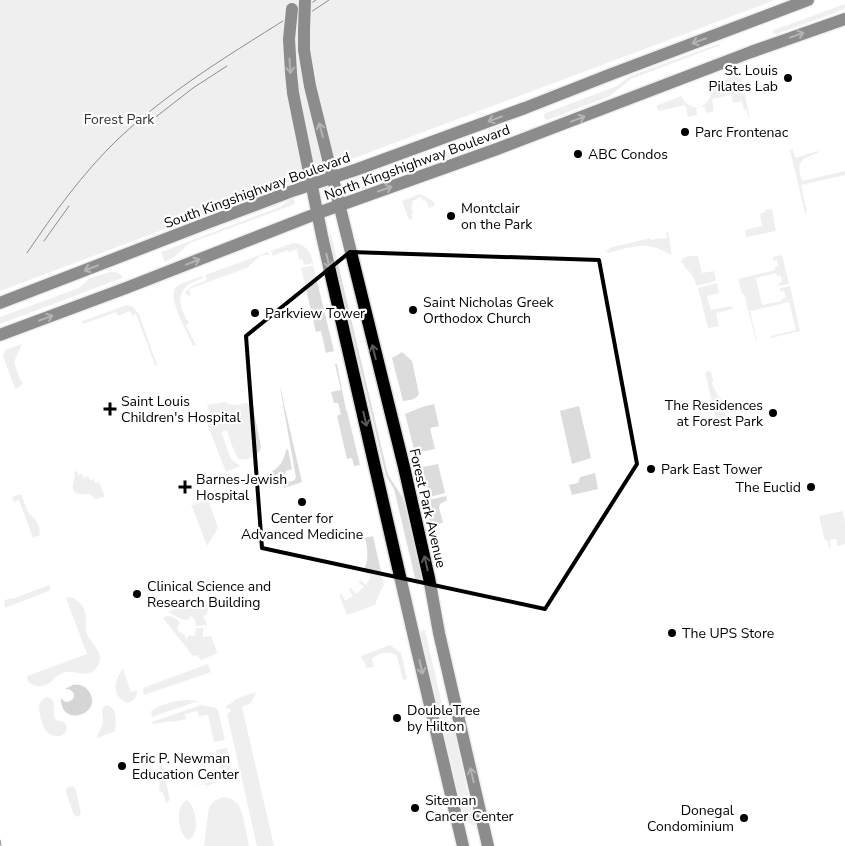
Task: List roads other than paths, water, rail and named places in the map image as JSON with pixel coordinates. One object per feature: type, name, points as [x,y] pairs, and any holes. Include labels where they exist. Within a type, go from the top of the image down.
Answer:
[{"type":"main road","name":"Forest Park Avenue","points":[[305,0],[304,50],[310,86],[430,578],[439,633],[488,846]]},
{"type":"main road","name":"South Kingshighway Boulevard","points":[[0,303],[207,223],[525,108],[609,74],[808,0]]},
{"type":"main road","points":[[292,4],[289,39],[293,93],[318,213],[411,626],[463,846]]},
{"type":"main road","name":"North Kingshighway Boulevard","points":[[0,335],[318,213],[497,150],[751,52],[845,18]]},
{"type":"tram line","points":[[27,253],[80,180],[117,140],[163,101],[188,83],[316,0]]},
{"type":"tram line","points":[[311,12],[329,0]]},
{"type":"tram line","points":[[148,123],[193,88],[227,66]]},
{"type":"tram line","points":[[44,241],[69,206]]},
{"type":"tram line","points":[[0,840],[1,846]]},
{"type":"place","name":"St. Louis Pilates Lab","points":[[788,78]]},
{"type":"place","name":"Parc Frontenac","points":[[685,132]]},
{"type":"place","name":"ABC Condos","points":[[578,154]]},
{"type":"place","name":"Montclair on the Park","points":[[451,216]]},
{"type":"place","name":"Saint Nicholas Greek Orthodox Church","points":[[413,310]]},
{"type":"place","name":"Parkview Tower","points":[[255,313]]},
{"type":"place","name":"Saint Louis Children's Hospital","points":[[110,409]]},
{"type":"place","name":"The Residences at Forest Park","points":[[773,413]]},
{"type":"place","name":"Park East Tower","points":[[651,469]]},
{"type":"place","name":"Barnes-Jewish Hospital","points":[[185,487]]},
{"type":"place","name":"The Euclid","points":[[811,487]]},
{"type":"place","name":"Center for Advanced Medicine","points":[[302,502]]},
{"type":"place","name":"Clinical Science and Research Building","points":[[137,594]]},
{"type":"place","name":"The UPS Store","points":[[672,633]]},
{"type":"place","name":"DoubleTree by Hilton","points":[[397,718]]},
{"type":"place","name":"Eric P. Newman Education Center","points":[[122,766]]},
{"type":"place","name":"Siteman Cancer Center","points":[[415,808]]},
{"type":"place","name":"Donegal Condominium","points":[[744,818]]},
{"type":"park label","name":"Forest Park","points":[[119,119]]}]
